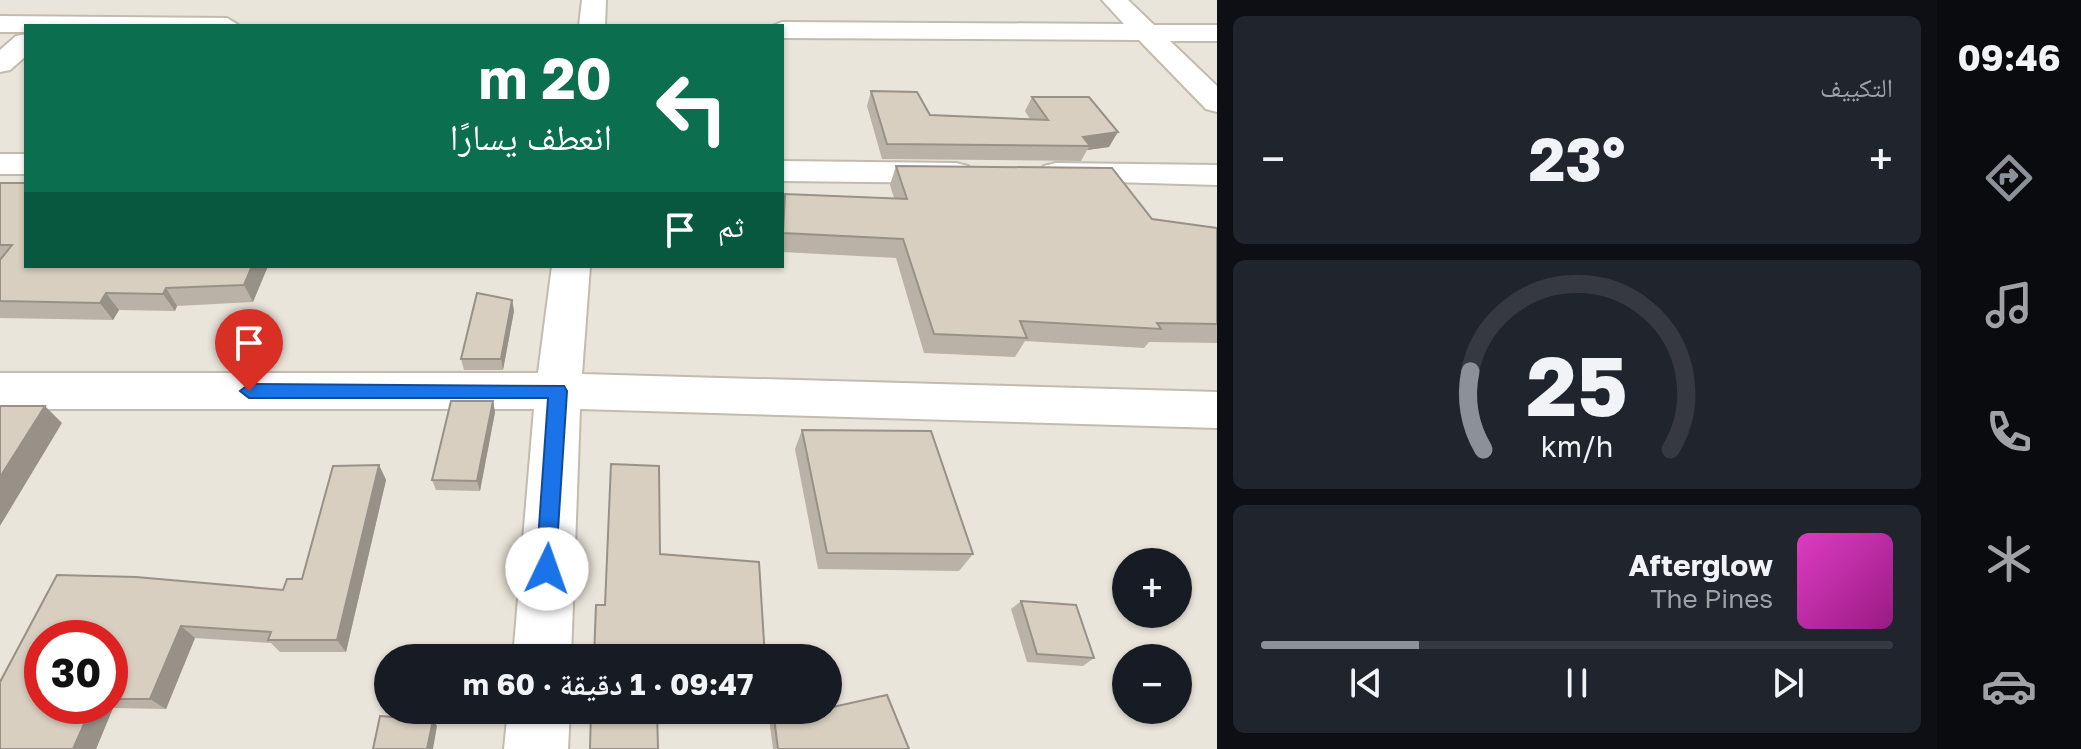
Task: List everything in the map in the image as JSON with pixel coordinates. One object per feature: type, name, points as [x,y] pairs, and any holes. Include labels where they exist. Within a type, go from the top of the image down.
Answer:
[{"type":"street","points":[[47,24],[74,0]]},
{"type":"street","points":[[592,24],[594,0]]},
{"type":"street","points":[[1114,0],[1217,103]]},
{"type":"street","points":[[0,24],[24,28]]},
{"type":"street","points":[[784,30],[1217,33]]},
{"type":"street","points":[[0,64],[24,44]]},
{"type":"street","points":[[0,164],[24,164]]},
{"type":"street","points":[[784,171],[984,173]]},
{"type":"street","points":[[1031,173],[1217,175]]},
{"type":"street","points":[[543,644],[558,391],[571,268]]},
{"type":"street","points":[[0,391],[558,391],[1217,410]]},
{"type":"street","points":[[536,749],[538,724]]},
{"type":"shaded area","points":[[0,0],[1217,0],[1217,749],[0,749]]},
{"type":"building","points":[[871,91],[917,92],[930,115],[1048,120],[1032,97],[1089,97],[1118,132],[1083,137],[1090,146],[887,144]]},
{"type":"building","points":[[896,166],[1112,168],[1152,219],[1217,228],[1217,324],[1157,323],[1161,329],[1020,321],[1027,338],[934,334],[903,239],[784,233],[785,194],[907,199]]},
{"type":"building","points":[[0,183],[24,183],[24,268],[251,268],[244,285],[166,288],[163,294],[106,293],[100,303],[0,301],[0,260],[12,245],[0,245]]},
{"type":"building","points":[[477,293],[512,300],[501,359],[461,359]]},
{"type":"building","points":[[451,401],[493,401],[477,481],[432,480]]},
{"type":"building","points":[[0,406],[45,406],[0,477]]},
{"type":"building","points":[[802,430],[931,431],[973,554],[827,553]]},
{"type":"building","points":[[611,464],[659,466],[660,554],[759,562],[764,644],[595,644],[596,605],[605,605]]},
{"type":"building","points":[[379,465],[337,640],[268,640],[271,632],[181,626],[150,699],[128,699],[128,620],[33,620],[57,575],[136,577],[283,590],[287,579],[302,579],[333,466]]},
{"type":"building","points":[[1021,601],[1076,605],[1094,658],[1037,654]]},
{"type":"building","points":[[24,637],[24,724],[84,724],[73,749],[0,749],[0,682]]},
{"type":"building","points":[[887,695],[909,749],[778,749],[775,724],[842,724],[842,705]]},
{"type":"building","points":[[378,724],[432,724],[427,749],[373,749]]},
{"type":"building","points":[[591,724],[657,724],[658,749],[590,749]]},
{"type":"route","points":[[249,391],[558,391],[547,569]]}]
